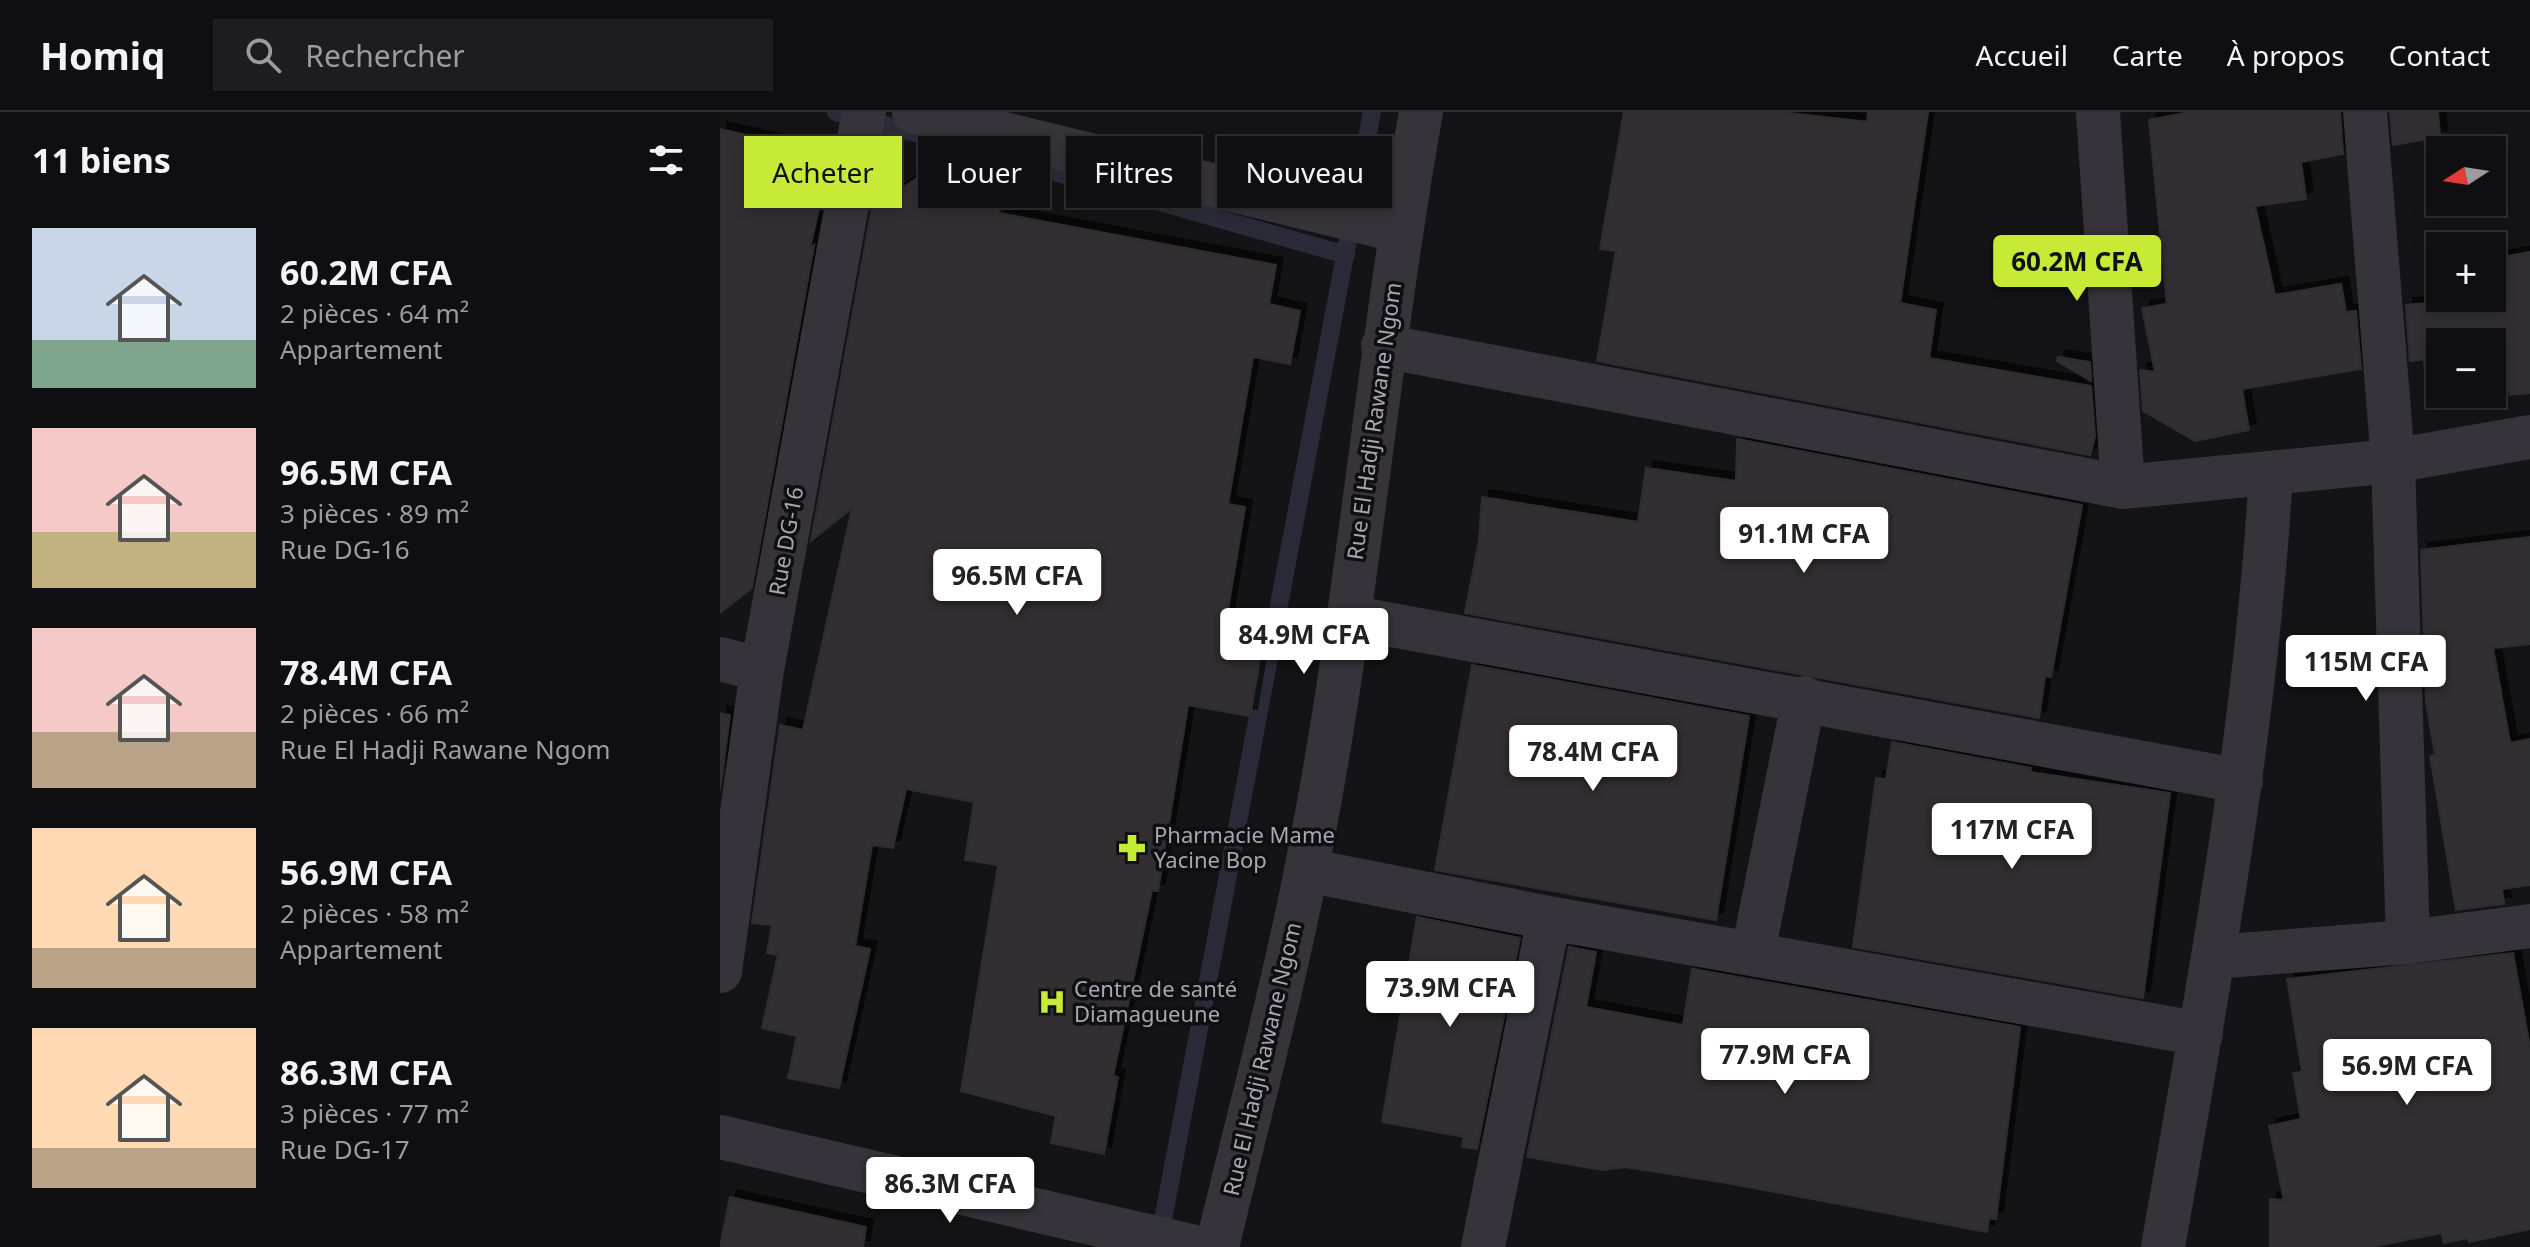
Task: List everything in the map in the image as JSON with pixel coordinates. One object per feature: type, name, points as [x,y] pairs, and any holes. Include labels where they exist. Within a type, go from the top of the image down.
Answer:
[{"type":"street","name":"Rue DG-16","points":[[720,971],[762,670],[864,112]]},
{"type":"street","points":[[914,112],[1400,231]]},
{"type":"street","name":"Rue El Hadji Rawane Ngom","points":[[1217,1247],[1306,870],[1348,617],[1383,346],[1421,112]]},
{"type":"street","points":[[2365,112],[2393,461],[2408,942]]},
{"type":"street","points":[[2107,113],[2123,487]]},
{"type":"street","points":[[1383,346],[2123,487],[2393,461],[2530,437]]},
{"type":"street","points":[[2163,1247],[2214,957],[2241,781],[2266,563],[2271,473]]},
{"type":"street","points":[[1348,617],[1804,698],[2241,781]]},
{"type":"street","points":[[720,659],[762,670]]},
{"type":"street","points":[[1753,952],[1804,698]]},
{"type":"street","points":[[1306,870],[1549,918],[2201,1034]]},
{"type":"street","points":[[1483,1247],[1549,918]]},
{"type":"street","points":[[2214,957],[2408,942],[2530,926]]},
{"type":"street","points":[[720,1137],[1195,1247]]},
{"type":"building","points":[[1624,112],[1780,112],[1867,122],[1868,112],[1928,112],[1900,303],[1936,310],[1929,358],[2091,386],[2095,436],[2090,455],[1597,361],[1616,251],[1600,249]]},
{"type":"building","points":[[2190,112],[2340,112],[2343,154],[2301,162],[2306,199],[2255,206],[2275,295],[2341,284],[2346,312],[2356,311],[2361,369],[2242,389],[2249,430],[2195,441],[2143,411],[2140,370],[2155,372],[2142,308],[2167,304],[2149,120]]},
{"type":"building","points":[[2390,112],[2438,112],[2440,136],[2426,136],[2426,139],[2393,145]]},
{"type":"building","points":[[720,129],[751,136],[744,136],[744,208],[819,208],[752,588],[720,613]]},
{"type":"building","points":[[918,177],[918,208],[1000,208],[999,213],[1276,265],[1269,304],[1300,311],[1290,364],[1253,357],[1228,504],[1245,507],[1223,639],[1262,646],[1250,716],[1188,705],[1158,891],[1152,890],[1113,1076],[1118,1077],[1104,1154],[1051,1143],[1056,1116],[961,1091],[998,865],[965,860],[974,802],[906,789],[893,848],[872,845],[855,946],[870,949],[839,1088],[788,1078],[797,1036],[762,1028],[778,955],[767,953],[772,925],[752,923],[780,725],[803,730],[852,508],[811,541],[872,208],[902,208],[902,188]]},
{"type":"building","points":[[2530,252],[2530,393],[2510,395],[2506,376],[2506,328],[2426,328],[2426,371],[2424,359],[2410,361],[2406,305],[2426,303],[2426,312],[2506,312],[2506,256]]},
{"type":"building","points":[[2058,357],[2090,362],[2091,381],[2057,361]]},
{"type":"building","points":[[1737,439],[2082,505],[2051,677],[2045,676],[2039,718],[1465,613],[1479,540],[1482,497],[1638,522],[1646,468],[1736,481]]},
{"type":"building","points":[[2530,537],[2530,644],[2493,648],[2510,743],[2530,739],[2530,885],[2502,889],[2504,904],[2456,910],[2430,756],[2435,755],[2426,701],[2421,550]]},
{"type":"building","points":[[1472,665],[1749,716],[1716,920],[1435,870]]},
{"type":"building","points":[[720,713],[730,715],[720,790]]},
{"type":"building","points":[[1892,742],[2031,768],[2030,772],[2170,793],[2143,998],[1853,947],[1876,778],[1886,779]]},
{"type":"building","points":[[1417,917],[1520,938],[1477,1149],[1462,1147],[1464,1137],[1382,1122]]},
{"type":"building","points":[[1569,947],[1596,952],[1586,1007],[1683,1025],[1692,969],[2020,1027],[1996,1219],[1989,1218],[1987,1232],[1727,1183],[1625,1167],[1602,1170],[1527,1157]]},
{"type":"building","points":[[2513,953],[2530,1048],[2530,1229],[2469,1242],[2468,1238],[2444,1243],[2441,1233],[2371,1247],[2270,1247],[2270,1199],[2284,1200],[2269,1126],[2301,1119],[2293,1073],[2302,1072],[2287,979]]},
{"type":"building","points":[[730,1197],[866,1227],[863,1247],[720,1247]]},
{"type":"waterway","points":[[836,112],[926,136]]},
{"type":"waterway","points":[[1159,1241],[1372,112]]},
{"type":"waterway","points":[[1050,171],[1346,255]]},
{"type":"place","name":"Pharmacie Mame Yacine Bop","points":[[1132,848]]},
{"type":"place","name":"Centre de santé Diamagueune","points":[[1052,1002]]}]
